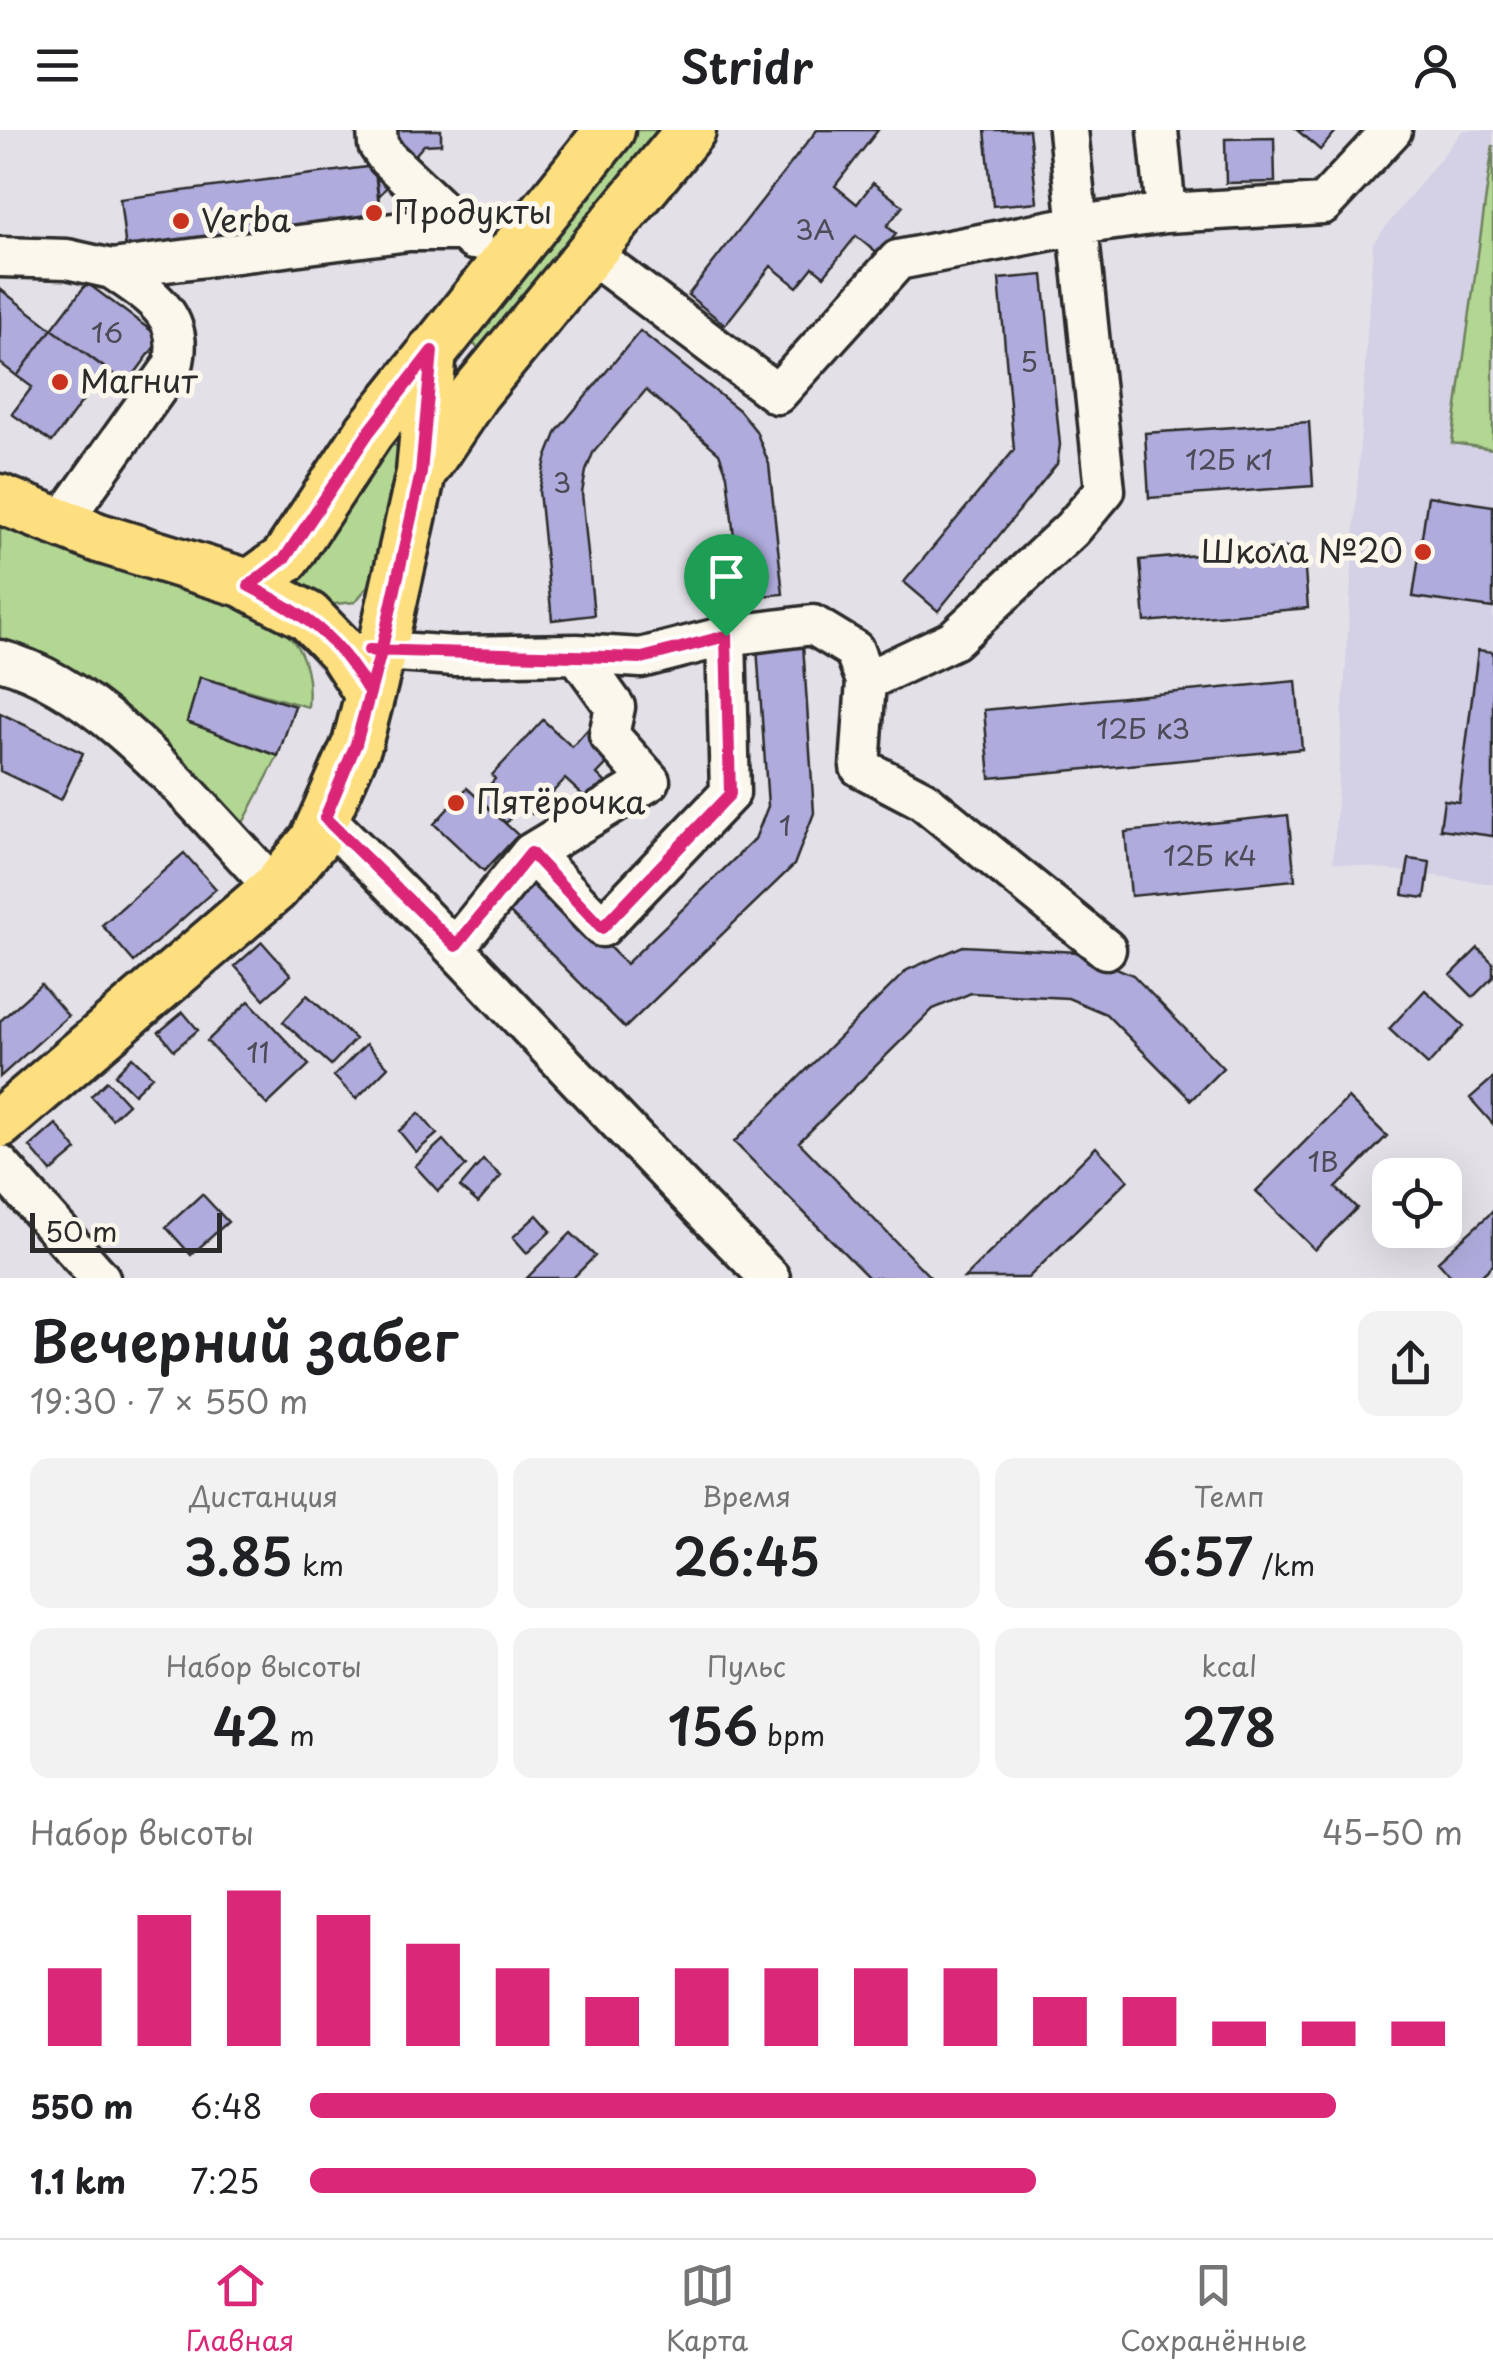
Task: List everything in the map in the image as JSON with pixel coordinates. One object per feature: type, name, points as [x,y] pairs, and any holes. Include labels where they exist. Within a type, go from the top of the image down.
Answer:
[{"type":"main road","points":[[249,586],[285,558],[369,432],[610,130]]},
{"type":"main road","points":[[421,473],[475,394],[690,130]]},
{"type":"main road","points":[[0,1124],[275,888],[314,842],[356,744],[375,672],[421,473],[432,351]]},
{"type":"main road","points":[[0,500],[249,586],[308,616],[342,652],[375,672]]},
{"type":"street","points":[[377,130],[378,145],[387,158],[500,266]]},
{"type":"street","points":[[866,681],[953,640],[1072,529],[1105,490],[1068,130]]},
{"type":"street","points":[[1158,130],[1166,213]]},
{"type":"street","points":[[590,253],[777,394],[898,260],[1078,225],[1166,213],[1323,204],[1392,130]]},
{"type":"street","points":[[0,258],[67,258],[112,269],[409,231],[464,232]]},
{"type":"street","points":[[61,523],[173,366],[179,344],[176,328],[162,310],[112,269]]},
{"type":"street","points":[[375,672],[369,650],[455,656],[577,654],[642,658],[726,636],[813,624],[854,650],[866,681],[860,767],[923,800],[1106,949]]},
{"type":"street","points":[[531,853],[602,928],[730,794],[726,636]]},
{"type":"street","points":[[456,946],[531,853],[650,781],[609,735],[615,706],[577,654]]},
{"type":"street","points":[[0,660],[26,666],[72,693],[122,732],[275,888]]},
{"type":"street","points":[[325,818],[456,946],[668,1176],[770,1278]]},
{"type":"street","points":[[0,1165],[100,1278]]},
{"type":"shaded area","name":"Школа №20","points":[[1463,130],[1493,130],[1493,884],[1333,862],[1373,243]]},
{"type":"green space","points":[[633,130],[675,130],[489,357],[464,336]]},
{"type":"green space","points":[[1493,145],[1493,449],[1452,443]]},
{"type":"green space","points":[[385,442],[402,448],[374,579],[355,602],[325,605],[301,587],[297,578]]},
{"type":"green space","points":[[0,517],[260,615],[293,641],[308,677],[308,707],[200,677],[187,722],[278,756],[241,827],[0,649]]},
{"type":"building","points":[[392,130],[441,130],[441,144],[424,145],[378,197],[375,171]]},
{"type":"building","points":[[817,130],[878,130],[835,186],[857,204],[873,183],[903,206],[887,226],[896,234],[879,255],[856,236],[824,276],[813,267],[797,287],[771,266],[725,325],[688,295]]},
{"type":"building","points":[[985,130],[1029,130],[1037,202],[993,206]]},
{"type":"building","points":[[1297,130],[1337,130],[1320,150]]},
{"type":"building","points":[[1274,138],[1275,182],[1226,183],[1225,139]]},
{"type":"building","points":[[375,166],[381,218],[126,250],[120,199]]},
{"type":"building","points":[[1043,275],[1060,445],[1057,464],[938,611],[904,582],[1014,450],[999,279]]},
{"type":"building","points":[[87,283],[161,338],[127,384],[52,329]]},
{"type":"building","points":[[0,289],[52,329],[17,376],[0,363]]},
{"type":"building","name":"Магнит","points":[[52,329],[106,369],[52,442],[12,414],[32,387],[17,376]]},
{"type":"building","points":[[640,331],[739,410],[756,431],[769,464],[783,594],[741,598],[727,475],[719,453],[646,390],[593,453],[586,471],[582,493],[594,615],[552,620],[539,491],[546,459],[557,431]]},
{"type":"building","points":[[1309,422],[1313,486],[1149,498],[1145,433]]},
{"type":"building","points":[[1428,496],[1493,506],[1493,608],[1413,597]]},
{"type":"building","points":[[1303,546],[1308,608],[1145,622],[1140,560]]},
{"type":"building","points":[[803,644],[814,813],[794,865],[625,1028],[505,908],[538,875],[626,964],[755,839],[768,806],[757,647]]},
{"type":"building","points":[[1478,650],[1493,652],[1493,836],[1440,829],[1444,800],[1459,802]]},
{"type":"building","points":[[200,677],[295,706],[278,756],[187,722]]},
{"type":"building","points":[[1296,681],[1302,749],[990,778],[984,710]]},
{"type":"building","points":[[0,713],[83,753],[61,800],[0,771]]},
{"type":"building","points":[[543,720],[572,747],[589,728],[616,754],[597,774],[605,782],[588,800],[565,779],[532,814],[523,805],[506,823],[478,798],[495,779],[492,775]]},
{"type":"building","points":[[467,788],[518,835],[484,871],[434,824]]},
{"type":"building","points":[[1288,815],[1295,880],[1131,896],[1125,832]]},
{"type":"building","points":[[184,853],[216,889],[134,962],[102,925]]},
{"type":"building","points":[[1409,859],[1430,862],[1425,898],[1403,895]]},
{"type":"building","points":[[262,942],[291,975],[264,999],[235,966]]},
{"type":"building","points":[[963,946],[1079,952],[1133,975],[1223,1068],[1191,1100],[1106,1014],[1068,998],[971,993],[933,1009],[799,1142],[931,1278],[869,1278],[734,1142],[907,970]]},
{"type":"building","points":[[1478,948],[1493,963],[1493,977],[1473,997],[1451,975]]},
{"type":"building","points":[[41,984],[68,1016],[0,1077],[0,1021]]},
{"type":"building","points":[[1425,990],[1464,1026],[1428,1065],[1389,1029]]},
{"type":"building","points":[[307,995],[355,1039],[331,1065],[283,1022]]},
{"type":"building","points":[[249,1001],[309,1065],[267,1105],[207,1041]]},
{"type":"building","points":[[183,1012],[198,1030],[174,1050],[159,1032]]},
{"type":"building","points":[[366,1044],[388,1067],[356,1099],[334,1076]]},
{"type":"building","points":[[132,1057],[152,1076],[134,1094],[115,1075]]},
{"type":"building","points":[[1493,1078],[1493,1124],[1470,1098]]},
{"type":"building","points":[[107,1081],[128,1104],[112,1119],[91,1096]]},
{"type":"building","points":[[1348,1098],[1387,1136],[1336,1188],[1357,1208],[1315,1250],[1256,1191]]},
{"type":"building","points":[[419,1113],[437,1134],[416,1152],[399,1131]]},
{"type":"building","points":[[56,1124],[77,1150],[51,1172],[30,1147]]},
{"type":"building","points":[[443,1140],[466,1166],[438,1191],[415,1166]]},
{"type":"building","points":[[1096,1147],[1128,1180],[1028,1278],[964,1278]]},
{"type":"building","points":[[483,1160],[501,1176],[478,1203],[460,1187]]},
{"type":"building","points":[[202,1194],[228,1222],[191,1255],[166,1227]]},
{"type":"building","points":[[1493,1211],[1493,1265],[1479,1278],[1453,1278],[1438,1261],[1452,1248],[1462,1248],[1462,1239]]},
{"type":"building","points":[[537,1215],[551,1231],[527,1253],[513,1237]]},
{"type":"building","points":[[571,1233],[595,1256],[573,1278],[527,1278]]},
{"type":"place","name":"Продукты","points":[[374,213]]},
{"type":"place","name":"Verba","points":[[181,221]]},
{"type":"place","name":"Магнит","points":[[60,382]]},
{"type":"place","name":"Школа №20","points":[[1423,552]]},
{"type":"place","name":"Пятёрочка","points":[[456,803]]},
{"type":"route","points":[[726,636],[642,658],[577,654],[455,656],[369,650],[381,652],[369,692],[342,652],[308,616],[249,586],[285,558],[369,432],[432,351],[421,473],[396,580],[381,652],[356,744],[325,818],[456,946],[531,853],[602,928],[730,794],[726,636]]}]
